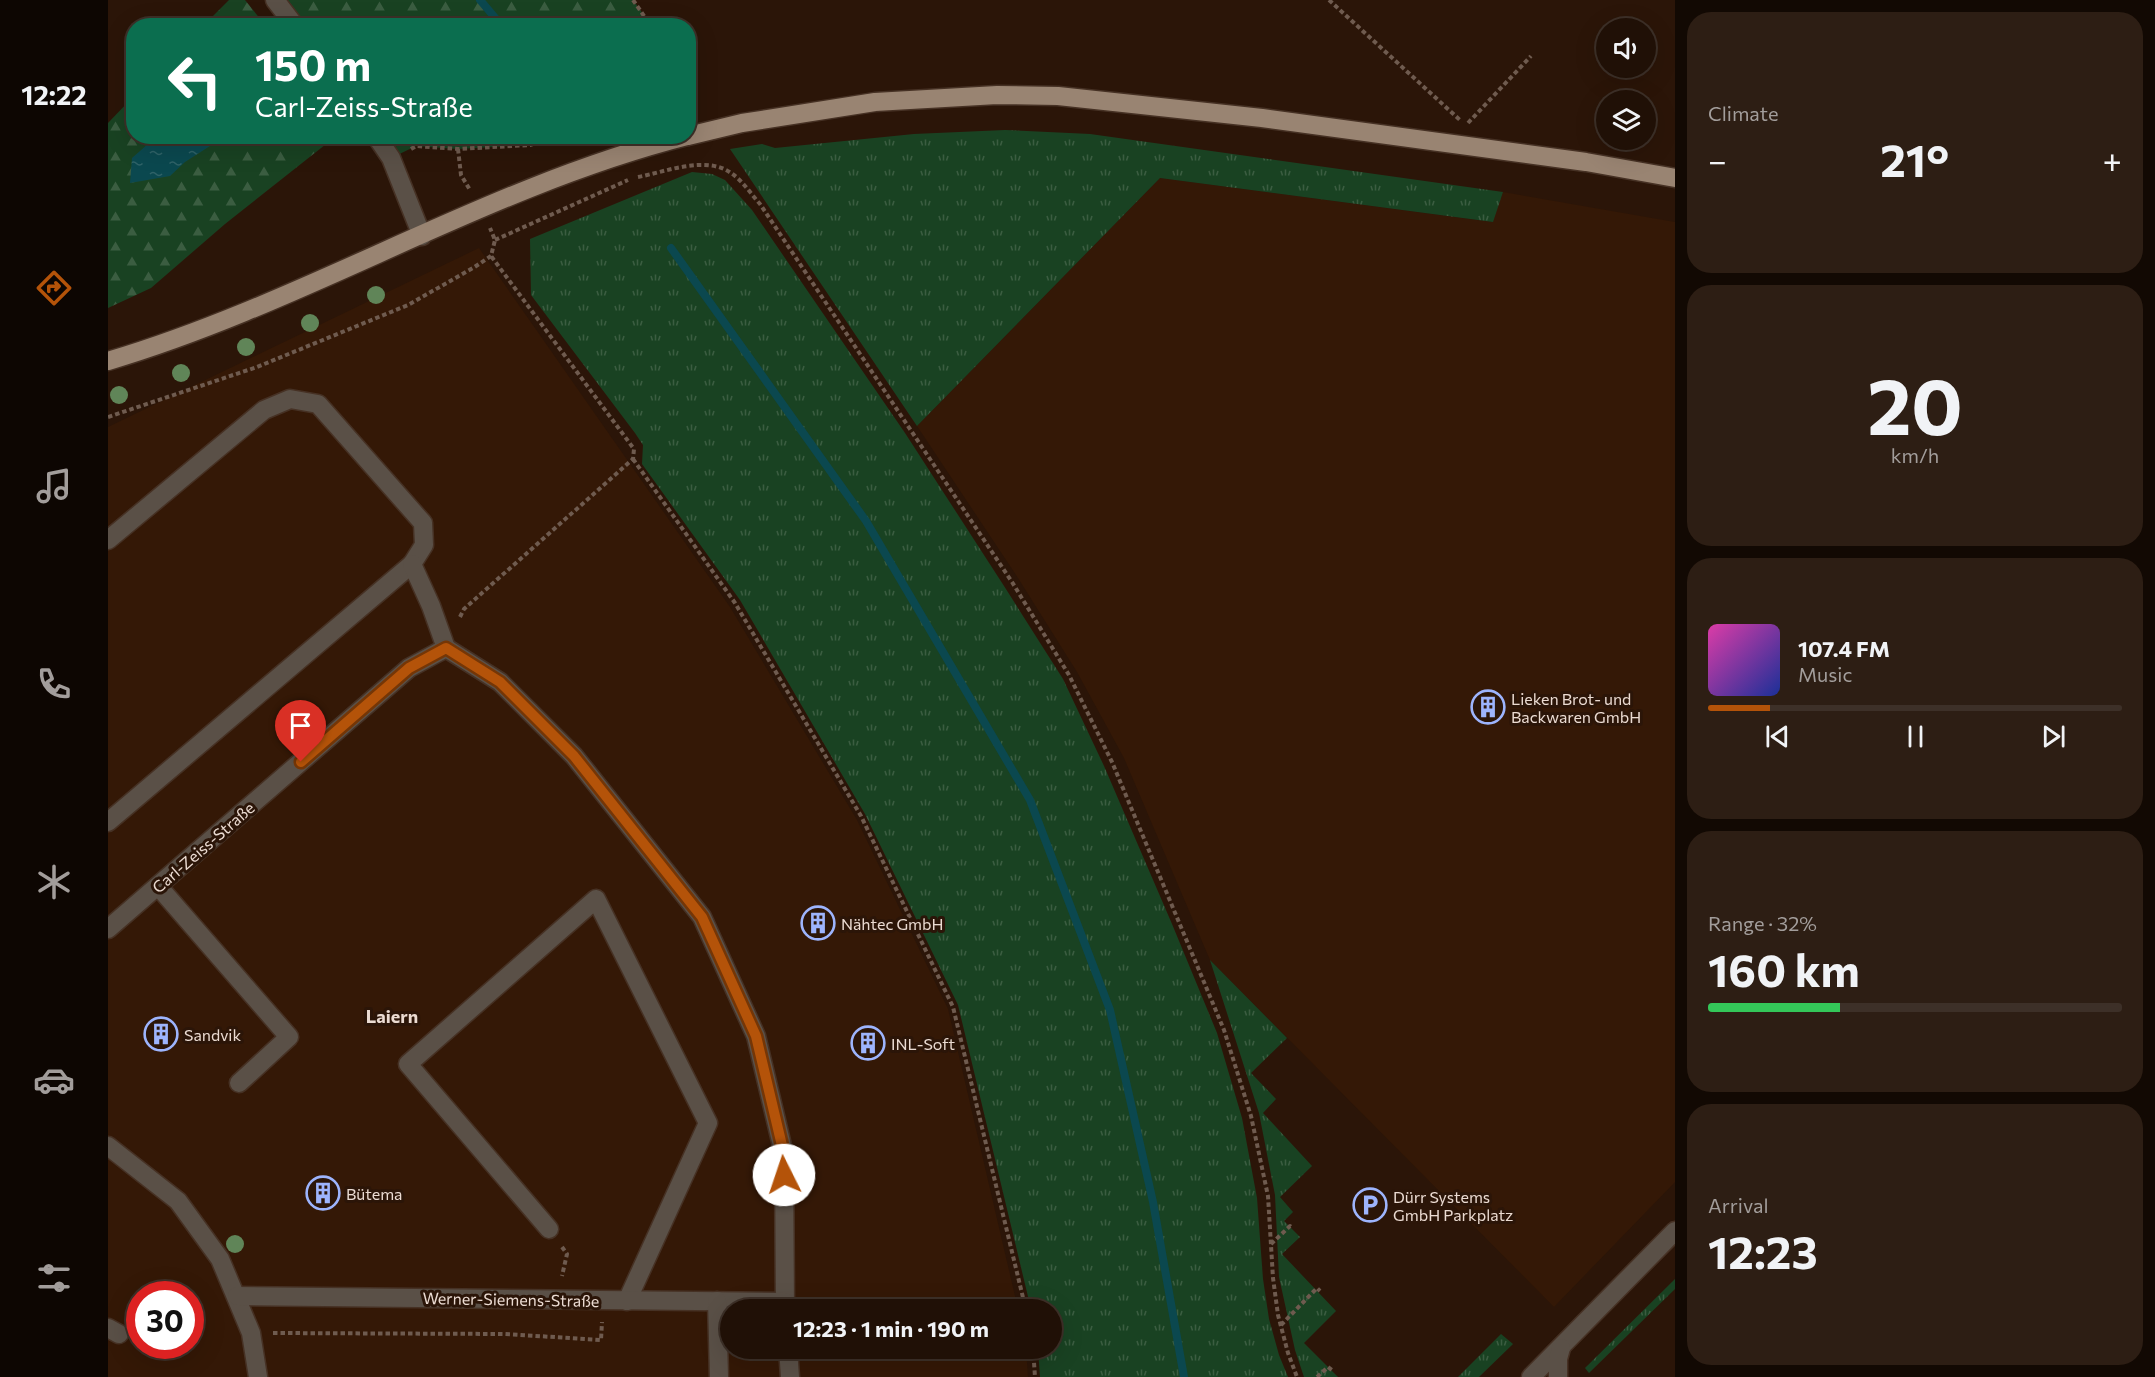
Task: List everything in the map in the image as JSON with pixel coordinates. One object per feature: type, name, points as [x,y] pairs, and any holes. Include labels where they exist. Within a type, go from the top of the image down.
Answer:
[{"type":"main road","points":[[696,134],[742,123],[875,102],[997,95],[1058,96],[1262,118],[1586,162],[1675,178]]},
{"type":"main road","points":[[108,362],[222,322],[552,179],[655,144]]},
{"type":"street","points":[[275,0],[289,18]]},
{"type":"street","points":[[381,144],[391,158],[422,236]]},
{"type":"street","points":[[108,540],[264,410],[290,399],[318,404],[423,523],[424,545],[412,564],[108,822]]},
{"type":"street","points":[[412,564],[431,606],[446,648],[500,682],[574,756],[702,917],[756,1036],[784,1154],[785,1299]]},
{"type":"street","name":"Carl-Zeiss-Straße","points":[[108,929],[409,668],[446,648]]},
{"type":"street","points":[[158,886],[289,1038],[239,1083]]},
{"type":"street","points":[[549,1229],[408,1064],[596,899],[708,1123],[627,1301]]},
{"type":"street","points":[[108,1146],[178,1201],[220,1259],[251,1333],[258,1377]]},
{"type":"street","points":[[1531,1377],[1675,1231]]},
{"type":"street","name":"Werner-Siemens-Straße","points":[[237,1296],[720,1301]]},
{"type":"street","points":[[717,1301],[719,1377]]},
{"type":"street","points":[[1558,1377],[1558,1359],[1561,1348]]},
{"type":"street","points":[[789,1359],[790,1377]]},
{"type":"path","points":[[633,0],[645,18]]},
{"type":"path","points":[[1329,0],[1466,126],[1531,56]]},
{"type":"path","points":[[391,158],[416,146],[458,149],[533,144]]},
{"type":"path","points":[[108,417],[257,367],[408,305],[491,256],[495,240],[632,179],[693,166],[713,165],[731,172],[760,204],[1012,582],[1069,675],[1112,762],[1224,1030],[1251,1116],[1268,1196],[1273,1278],[1281,1325],[1297,1377]]},
{"type":"path","points":[[491,256],[628,438],[634,448],[633,459],[735,603],[861,816],[954,1007],[1023,1299]]},
{"type":"path","points":[[446,648],[464,609],[633,459]]},
{"type":"path","points":[[1271,1244],[1291,1227]]},
{"type":"path","points":[[549,1229],[567,1254],[557,1300]]},
{"type":"path","points":[[1281,1325],[1317,1288],[1320,1291]]},
{"type":"path","points":[[276,1334],[505,1334],[601,1340],[604,1300]]},
{"type":"path","points":[[1034,1359],[1035,1377]]},
{"type":"path","points":[[1317,1377],[1328,1367],[1332,1370]]},
{"type":"shaded area","points":[[1160,178],[1492,222],[1503,192],[1675,222],[1675,1182],[1554,1307],[1210,960],[1124,758],[1077,672],[917,426]]},
{"type":"shaded area","points":[[479,248],[730,607],[857,820],[948,1009],[1016,1299],[720,1299],[720,1359],[1027,1359],[1028,1377],[108,1377],[108,427]]},
{"type":"green space","points":[[229,0],[245,0],[259,18],[211,18]]},
{"type":"green space","points":[[275,0],[633,0],[646,18],[289,18]]},
{"type":"green space","points":[[126,104],[126,144],[326,144],[225,224],[151,288],[108,308],[108,123]]},
{"type":"green space","points":[[1005,130],[1090,134],[1503,192],[1493,222],[1160,178],[917,426],[730,149],[762,144],[775,148],[914,134]]},
{"type":"green space","points":[[381,144],[534,144],[458,149],[416,146],[391,158]]},
{"type":"green space","points":[[692,172],[712,174],[725,180],[752,210],[905,433],[1063,679],[1104,766],[1217,1033],[1242,1118],[1257,1198],[1263,1279],[1269,1319],[1288,1377],[1040,1377],[1039,1359],[1062,1359],[1062,1299],[1029,1299],[958,1005],[865,814],[740,600],[642,464],[643,445],[635,433],[531,295],[530,239]]},
{"type":"green space","points":[[1210,960],[1287,1038],[1251,1073],[1276,1099],[1263,1113],[1312,1166],[1280,1197],[1293,1212],[1284,1221],[1300,1237],[1282,1254],[1336,1311],[1304,1343],[1338,1377],[1304,1377],[1295,1350],[1279,1277],[1275,1195],[1259,1113]]},
{"type":"green space","points":[[1675,1279],[1675,1289],[1589,1373],[1585,1368]]},
{"type":"green space","points":[[1501,1334],[1513,1344],[1479,1377],[1458,1377]]},
{"type":"water","points":[[148,144],[213,144],[185,162],[170,176],[130,183],[132,158]]},
{"type":"waterway","points":[[480,0],[495,18]]},
{"type":"waterway","points":[[671,248],[866,521],[1030,800],[1110,1010],[1153,1202],[1184,1377]]},
{"type":"place","name":"Lieken Brot- und Backwaren GmbH","points":[[1488,707]]},
{"type":"place","name":"Nähtec GmbH","points":[[818,923]]},
{"type":"place","name":"Sandvik","points":[[161,1034]]},
{"type":"place","name":"INL-Soft","points":[[868,1043]]},
{"type":"place","name":"Bütema","points":[[323,1193]]},
{"type":"place","name":"Dürr Systems GmbH Parkplatz","points":[[1370,1205]]},
{"type":"district","name":"Laiern","points":[[392,1016]]},
{"type":"route","points":[[301,762],[409,668],[446,648],[500,682],[574,756],[702,917],[756,1036],[784,1154],[784,1175]]}]
